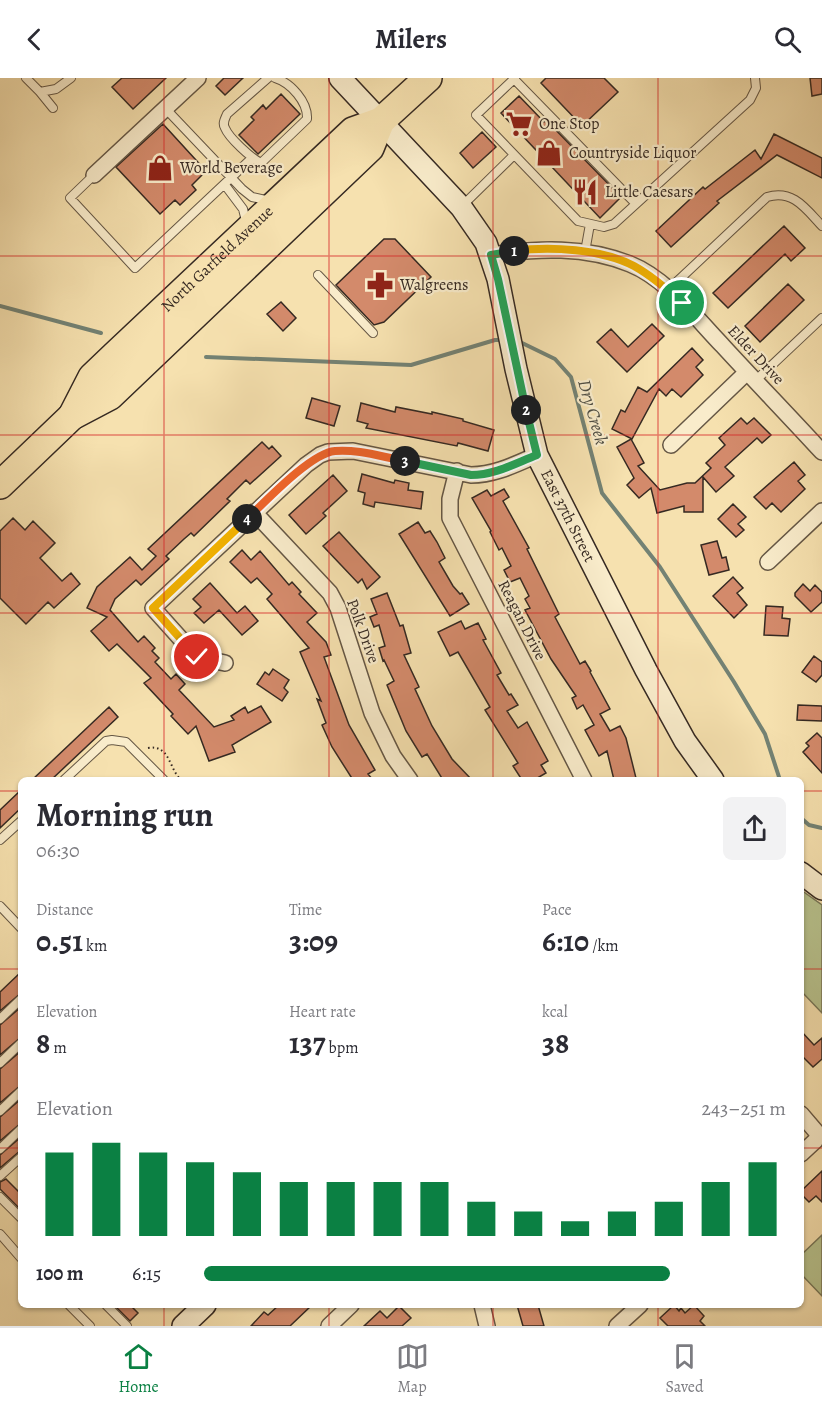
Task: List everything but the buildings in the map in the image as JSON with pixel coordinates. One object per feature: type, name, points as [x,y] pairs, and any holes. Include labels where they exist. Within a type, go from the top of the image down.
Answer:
[{"type":"highway","name":"North Garfield Avenue","points":[[72,416],[92,377],[353,131],[381,121],[428,78]]},
{"type":"highway","name":"North Garfield Avenue","points":[[0,485],[72,416],[110,396],[199,309],[303,213],[370,148],[381,121]]},
{"type":"main road","name":"East 37th Street","points":[[340,78],[461,207],[474,223],[491,255],[537,455],[646,670],[685,741],[711,777]]},
{"type":"main road","points":[[804,875],[822,889]]},
{"type":"main road","points":[[183,1326],[202,1308]]},
{"type":"street","points":[[94,175],[198,78]]},
{"type":"street","name":"Elder Drive","points":[[491,255],[529,249],[570,249],[605,256],[632,265],[668,290],[822,452]]},
{"type":"street","points":[[671,445],[751,376]]},
{"type":"street","points":[[225,663],[197,657],[153,608],[254,512],[320,455],[328,452],[353,451],[471,475],[492,473],[537,455]]},
{"type":"street","name":"Reagan Drive","points":[[457,471],[450,499],[450,518],[582,777]]},
{"type":"street","points":[[768,562],[822,511]]},
{"type":"street","name":"Polk Drive","points":[[254,512],[330,593],[338,608],[372,713],[393,756],[408,777]]},
{"type":"street","points":[[804,1117],[819,1135],[804,1151]]},
{"type":"street","points":[[329,1326],[348,1308]]},
{"type":"street","points":[[483,1308],[487,1326]]},
{"type":"street","points":[[617,1326],[637,1308]]},
{"type":"lane","points":[[26,78],[53,108]]},
{"type":"lane","points":[[40,92],[56,89],[71,78]]},
{"type":"lane","points":[[267,78],[227,114],[224,121],[225,130],[252,158],[261,164],[307,119],[308,112],[303,102],[283,80],[275,78]]},
{"type":"lane","points":[[635,203],[514,78],[476,115],[578,221],[604,227],[614,224],[750,100],[756,88],[755,78]]},
{"type":"lane","points":[[165,108],[252,197],[278,202]]},
{"type":"lane","points":[[461,207],[514,155]]},
{"type":"lane","points":[[94,175],[70,198],[135,268],[252,158]]},
{"type":"lane","points":[[225,185],[243,209],[247,231]]},
{"type":"lane","points":[[668,290],[767,197],[777,194],[788,195],[798,200],[822,226]]},
{"type":"lane","points":[[585,252],[590,224]]},
{"type":"lane","points":[[318,276],[373,333]]},
{"type":"lane","points":[[751,376],[822,318]]},
{"type":"lane","points":[[67,777],[106,741],[112,740],[126,742],[161,777]]},
{"type":"lane","points":[[0,840],[18,824]]},
{"type":"lane","points":[[0,906],[18,925]]},
{"type":"lane","points":[[0,1019],[18,1002]]},
{"type":"lane","points":[[0,1063],[18,1046]]},
{"type":"lane","points":[[0,1111],[18,1093]]},
{"type":"lane","points":[[0,1149],[18,1132]]},
{"type":"lane","points":[[0,1176],[18,1160]]},
{"type":"lane","points":[[0,1197],[18,1215]]},
{"type":"lane","points":[[0,1234],[18,1255]]},
{"type":"lane","points":[[72,1308],[90,1326]]},
{"type":"lane","points":[[109,1308],[126,1326]]},
{"type":"path","points":[[139,755],[147,748],[154,747],[164,752],[169,757],[177,777]]},
{"type":"green space","points":[[804,892],[822,905],[822,1013],[804,994]]},
{"type":"green space","points":[[822,1235],[822,1296],[804,1277],[804,1252]]},
{"type":"waterway","name":"Dry Creek","points":[[0,306],[101,333]]},
{"type":"waterway","name":"Dry Creek","points":[[206,357],[411,365],[495,340],[505,340]]},
{"type":"waterway","name":"Dry Creek","points":[[518,341],[555,359],[571,377],[602,493],[660,567],[734,682],[765,734],[779,777]]},
{"type":"waterway","name":"Dry Creek","points":[[804,821],[809,825],[822,828]]},
{"type":"place","name":"One Stop","points":[[519,124]]},
{"type":"place","name":"Countryside Liquor","points":[[549,153]]},
{"type":"place","name":"World Beverage","points":[[160,168]]},
{"type":"place","name":"Little Caesars","points":[[585,192]]},
{"type":"place","name":"Walgreens","points":[[380,285]]},
{"type":"route","points":[[197,657],[153,608],[254,512],[320,455],[336,451],[353,451],[471,475],[481,475],[492,473],[537,455],[491,255],[529,249],[570,249],[605,256],[632,265],[655,279],[682,303]]}]
